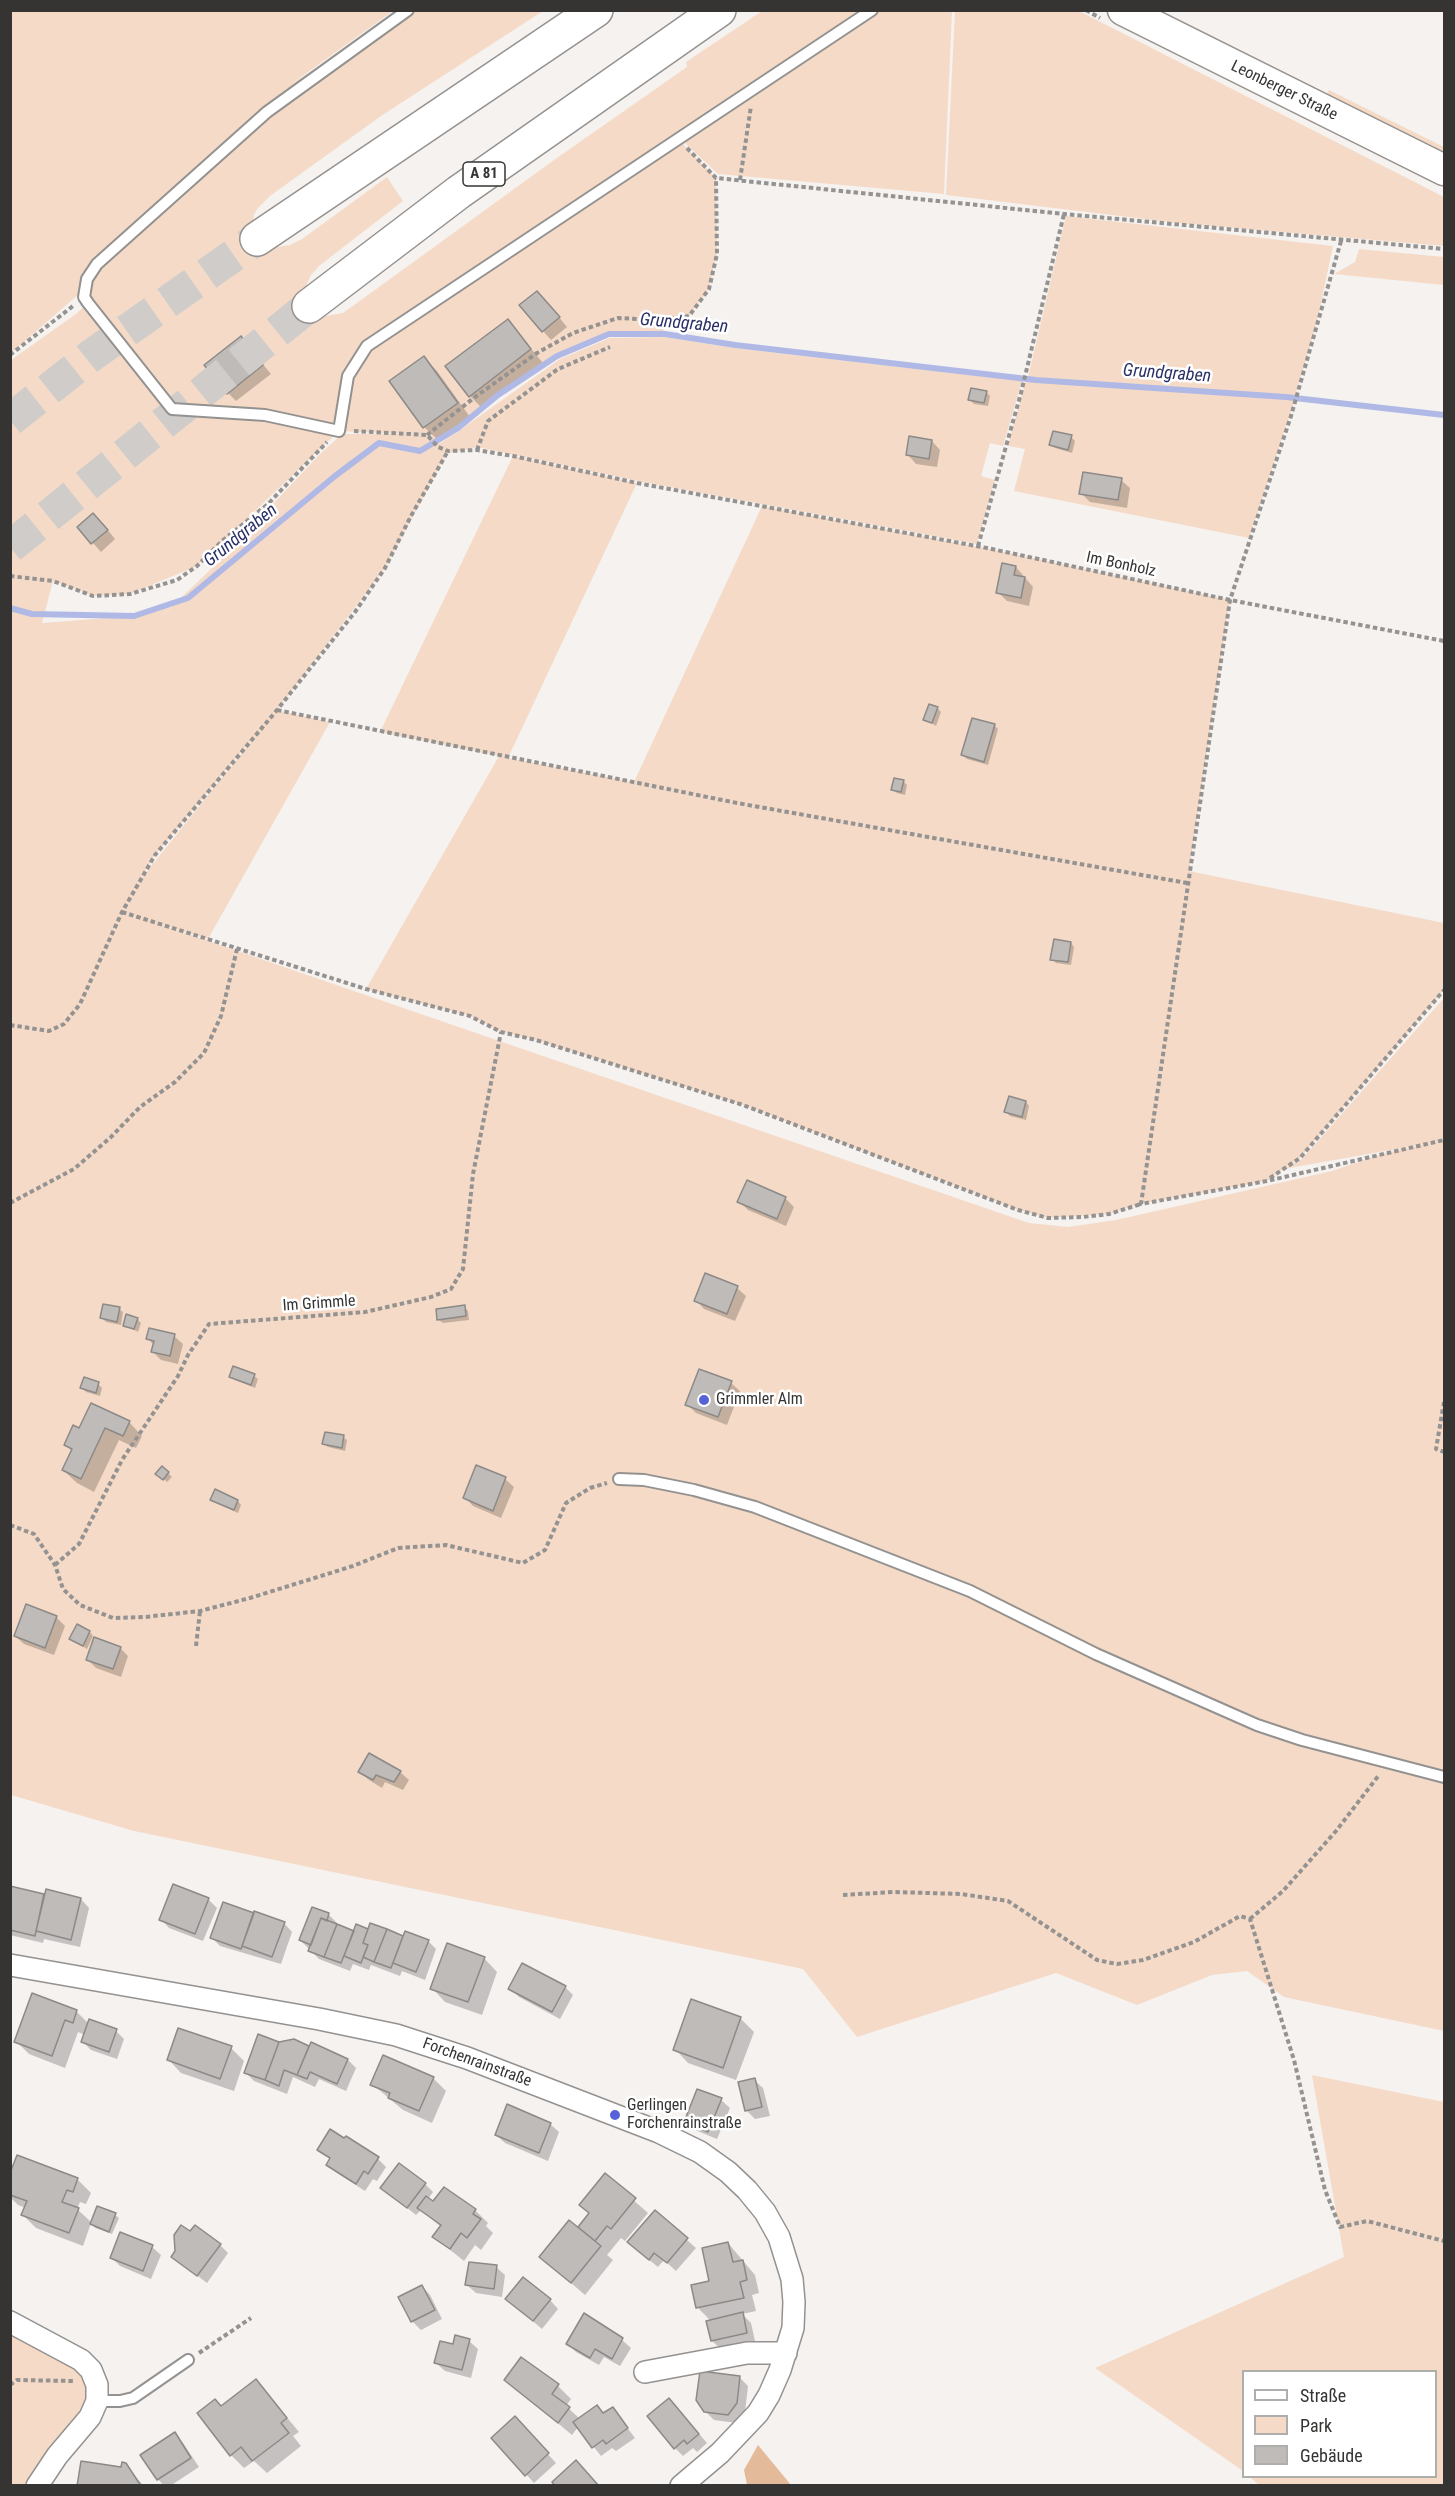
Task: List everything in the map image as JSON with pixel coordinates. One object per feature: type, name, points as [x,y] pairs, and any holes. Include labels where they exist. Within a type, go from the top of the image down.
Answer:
[{"type":"highway","points":[[257,239],[596,10]]},
{"type":"highway","name":"A 81","points":[[309,306],[459,192],[719,10]]},
{"type":"main road","name":"Leonberger Straße","points":[[1123,10],[1444,170]]},
{"type":"street","name":"Forchenrainstraße","points":[[10,1965],[319,2019],[396,2035],[520,2078],[659,2132],[700,2152],[747,2190],[765,2212],[779,2237],[788,2261],[794,2302],[793,2328],[786,2353],[769,2395],[758,2413],[720,2453],[681,2486]]},
{"type":"street","points":[[10,2322],[81,2360],[96,2388],[90,2417],[57,2456],[37,2486]]},
{"type":"street","points":[[645,2372],[747,2353],[786,2353]]},
{"type":"lane","points":[[408,10],[250,126],[97,264],[87,279],[84,297],[172,409],[265,415],[339,431],[348,376],[367,346],[872,10]]},
{"type":"lane","points":[[619,1479],[644,1480],[694,1490],[755,1507],[970,1591],[1096,1654],[1257,1725],[1302,1740],[1444,1777]]},
{"type":"lane","points":[[96,2388],[120,2401],[133,2398],[188,2360]]},
{"type":"path","points":[[740,180],[754,90]]},
{"type":"path","points":[[679,140],[716,178],[1064,214],[1444,249]]},
{"type":"path","points":[[427,435],[537,353],[573,333],[618,318],[660,320],[689,316],[709,289],[717,254],[716,178]]},
{"type":"path","points":[[978,546],[1021,393],[1064,214]]},
{"type":"path","points":[[1141,1204],[1230,600],[1292,416],[1341,241]]},
{"type":"path","points":[[10,355],[84,297]]},
{"type":"path","points":[[477,450],[488,421],[558,369],[610,347]]},
{"type":"path","points":[[10,576],[53,581],[93,596],[130,594],[177,580],[197,566],[222,541],[268,504],[339,431],[387,431],[427,435],[438,447],[448,451],[385,568],[355,612],[155,855],[122,912],[80,1004],[64,1024],[49,1031],[10,1025]]},
{"type":"path","name":"Im Bonholz","points":[[448,451],[477,450],[637,483],[978,546],[1230,600],[1444,641]]},
{"type":"path","points":[[276,710],[736,803],[1187,883]]},
{"type":"path","points":[[122,912],[366,989],[470,1016],[501,1032],[536,1040],[743,1105],[1018,1210],[1048,1218],[1109,1214],[1141,1204],[1267,1180],[1444,1140]]},
{"type":"path","points":[[10,1203],[74,1169],[111,1137],[140,1107],[175,1082],[204,1053],[222,1016],[237,949]]},
{"type":"path","points":[[1267,1180],[1300,1158],[1444,990]]},
{"type":"path","name":"Im Grimmle","points":[[55,1565],[78,1544],[122,1460],[178,1376],[188,1354],[209,1323],[365,1312],[431,1297],[452,1289],[463,1269],[473,1174],[501,1032]]},
{"type":"path","points":[[1444,1402],[1437,1449],[1444,1452]]},
{"type":"path","points":[[10,1525],[34,1534],[55,1565],[63,1589],[80,1605],[113,1618],[145,1617],[200,1611],[290,1587],[398,1548],[446,1545],[523,1563],[545,1550],[566,1503],[590,1488],[619,1479]]},
{"type":"path","points":[[196,1646],[200,1611]]},
{"type":"path","points":[[1250,1918],[1291,1883],[1336,1831],[1388,1762]]},
{"type":"path","points":[[843,1895],[894,1892],[961,1894],[1008,1900],[1097,1960],[1117,1964],[1143,1960],[1194,1942],[1240,1916],[1250,1918]]},
{"type":"path","points":[[1250,1918],[1293,2060],[1324,2190],[1341,2227],[1367,2221],[1444,2241]]},
{"type":"path","points":[[188,2360],[251,2318]]},
{"type":"path","points":[[10,2385],[17,2380],[81,2381],[96,2388]]},
{"type":"green space","points":[[11,11],[393,11],[290,85],[406,11],[543,11],[381,116],[270,196],[258,208],[254,214],[253,227],[268,246],[277,247],[290,245],[302,239],[387,177],[403,201],[319,266],[311,275],[305,288],[305,296],[320,314],[326,316],[343,313],[687,67],[686,62],[762,11],[868,11],[679,140],[716,178],[717,254],[709,289],[689,316],[660,320],[665,334],[609,334],[555,354],[536,370],[435,441],[439,444],[560,359],[610,338],[665,337],[734,348],[1022,381],[1003,446],[990,443],[981,476],[995,480],[977,544],[638,481],[477,447],[450,453],[448,451],[385,568],[277,710],[330,722],[208,939],[159,924],[1029,1223],[1068,1227],[1116,1220],[1332,1171],[1385,1153],[1425,1144],[1284,1169],[1267,1181],[1141,1204],[1109,1214],[1048,1218],[1018,1210],[743,1105],[536,1040],[501,1032],[470,1016],[366,989],[499,756],[380,732],[513,456],[637,483],[508,758],[634,782],[762,506],[1000,551],[1230,600],[1189,871],[1444,923],[1444,990],[1300,1158],[1290,1165],[1302,1159],[1444,998],[1444,2031],[1284,1997],[1247,1971],[1212,1975],[1137,2005],[1056,1973],[857,2037],[803,1969],[134,1831],[11,1795],[11,360],[87,304],[87,279],[175,193],[172,188],[87,266],[79,294],[11,353]],"holes":[[[339,431],[403,434],[342,434],[272,505],[276,507],[141,636],[175,603],[134,616],[42,623],[53,581],[93,596],[130,594],[197,566]],[[254,738],[140,880],[155,855]]]},
{"type":"green space","points":[[872,11],[952,11],[944,194],[718,174],[683,141]]},
{"type":"green space","points":[[955,11],[1079,11],[1444,197],[1444,246],[1178,223],[946,195]]},
{"type":"green space","points":[[1329,90],[1444,147],[1444,163],[1322,103]]},
{"type":"green space","points":[[1066,216],[1333,246],[1316,326],[1295,396],[1028,377]]},
{"type":"green space","points":[[1359,249],[1444,257],[1444,285],[1334,274],[1355,262]]},
{"type":"green space","points":[[1026,380],[1295,399],[1249,538],[1014,491],[1025,449],[1008,446]]},
{"type":"green space","points":[[1312,2075],[1444,2102],[1444,2485],[1260,2486],[1251,2478],[1437,2478],[1437,2370],[1242,2370],[1242,2470],[1095,2368],[1344,2257]]},
{"type":"green space","points":[[10,2322],[67,2352],[97,2389],[37,2485],[11,2485]]},
{"type":"shaded area","points":[[758,2445],[791,2485],[747,2485],[744,2470]]},
{"type":"building","points":[[537,291],[560,317],[542,332],[519,305]]},
{"type":"building","points":[[508,319],[531,349],[469,397],[445,366]]},
{"type":"building","points":[[241,336],[263,365],[227,394],[204,365]]},
{"type":"building","points":[[424,356],[458,403],[423,428],[389,381]]},
{"type":"building","points":[[971,388],[987,391],[984,403],[968,400]]},
{"type":"building","points":[[1053,431],[1072,435],[1068,450],[1049,445]]},
{"type":"building","points":[[909,436],[932,440],[929,459],[906,455]]},
{"type":"building","points":[[1083,472],[1122,478],[1118,500],[1079,494]]},
{"type":"building","points":[[93,513],[108,530],[91,544],[77,527]]},
{"type":"building","points":[[1002,563],[1016,566],[1014,575],[1025,577],[1021,598],[996,593]]},
{"type":"building","points":[[929,704],[938,707],[932,723],[923,720]]},
{"type":"building","points":[[972,718],[995,724],[984,762],[961,755]]},
{"type":"building","points":[[894,778],[904,780],[901,792],[891,790]]},
{"type":"building","points":[[1054,939],[1071,942],[1068,962],[1050,960]]},
{"type":"building","points":[[1009,1096],[1026,1101],[1022,1117],[1004,1112]]},
{"type":"building","points":[[747,1180],[786,1197],[777,1219],[737,1202]]},
{"type":"building","points":[[705,1273],[738,1286],[727,1314],[694,1301]]},
{"type":"building","points":[[103,1304],[120,1307],[117,1322],[100,1318]]},
{"type":"building","points":[[465,1305],[466,1316],[437,1320],[436,1309]]},
{"type":"building","points":[[126,1314],[138,1318],[134,1329],[123,1326]]},
{"type":"building","points":[[149,1328],[175,1334],[170,1356],[151,1352],[154,1341],[146,1339]]},
{"type":"building","points":[[233,1366],[255,1374],[251,1385],[229,1377]]},
{"type":"building","points":[[699,1369],[732,1381],[718,1417],[685,1405]]},
{"type":"building","points":[[84,1377],[99,1382],[96,1393],[80,1388]]},
{"type":"building","points":[[91,1403],[130,1421],[123,1436],[105,1428],[81,1479],[62,1470],[72,1449],[64,1445],[73,1425],[79,1428]]},
{"type":"building","points":[[325,1432],[344,1435],[342,1448],[322,1444]]},
{"type":"building","points":[[476,1465],[506,1477],[493,1511],[463,1498]]},
{"type":"building","points":[[162,1466],[169,1472],[163,1480],[155,1474]]},
{"type":"building","points":[[215,1489],[238,1500],[234,1510],[210,1500]]},
{"type":"building","points":[[26,1604],[57,1616],[45,1648],[14,1636]]},
{"type":"building","points":[[77,1624],[90,1631],[83,1646],[69,1639]]},
{"type":"building","points":[[94,1637],[121,1647],[113,1669],[86,1660]]},
{"type":"building","points":[[369,1753],[401,1771],[394,1782],[376,1775],[373,1780],[358,1772]]},
{"type":"building","points":[[173,1884],[209,1898],[195,1934],[159,1920]]},
{"type":"building","points":[[10,1886],[44,1894],[35,1936],[10,1930]]},
{"type":"building","points":[[46,1889],[81,1898],[71,1940],[36,1931]]},
{"type":"building","points":[[223,1902],[254,1913],[241,1949],[210,1938]]},
{"type":"building","points":[[312,1907],[329,1913],[327,1921],[321,1918],[311,1945],[299,1940]]},
{"type":"building","points":[[254,1911],[285,1922],[272,1957],[242,1946]]},
{"type":"building","points":[[321,1918],[337,1924],[324,1957],[308,1951]]},
{"type":"building","points":[[370,1923],[387,1929],[374,1962],[363,1957],[368,1945],[363,1943]]},
{"type":"building","points":[[337,1924],[354,1931],[341,1963],[324,1957]]},
{"type":"building","points":[[356,1924],[368,1929],[363,1943],[368,1945],[361,1963],[344,1956]]},
{"type":"building","points":[[387,1929],[403,1936],[391,1968],[374,1962]]},
{"type":"building","points":[[405,1931],[429,1940],[416,1972],[393,1963]]},
{"type":"building","points":[[447,1943],[485,1957],[468,2002],[430,1989]]},
{"type":"building","points":[[522,1963],[566,1986],[552,2012],[508,1989]]},
{"type":"building","points":[[32,1993],[77,2010],[73,2023],[65,2020],[52,2056],[14,2042]]},
{"type":"building","points":[[691,1999],[741,2017],[723,2068],[673,2050]]},
{"type":"building","points":[[89,2019],[117,2029],[109,2052],[81,2042]]},
{"type":"building","points":[[178,2028],[232,2046],[220,2079],[167,2060]]},
{"type":"building","points":[[258,2034],[279,2042],[265,2080],[244,2073]]},
{"type":"building","points":[[294,2039],[309,2046],[297,2075],[284,2070],[279,2086],[265,2080],[279,2042]]},
{"type":"building","points":[[311,2042],[348,2059],[337,2084],[310,2072],[307,2079],[297,2075]]},
{"type":"building","points":[[383,2055],[434,2077],[419,2111],[388,2098],[390,2093],[370,2085]]},
{"type":"building","points":[[755,2078],[762,2107],[745,2111],[738,2082]]},
{"type":"building","points":[[697,2089],[722,2098],[708,2132],[684,2122]]},
{"type":"building","points":[[507,2104],[551,2123],[539,2153],[495,2135]]},
{"type":"building","points":[[330,2129],[344,2138],[346,2136],[379,2157],[368,2174],[364,2171],[356,2184],[326,2165],[330,2158],[317,2150]]},
{"type":"building","points":[[17,2155],[78,2178],[73,2192],[67,2190],[62,2202],[79,2208],[69,2233],[21,2215],[27,2201],[10,2195],[10,2173]]},
{"type":"building","points":[[399,2163],[426,2183],[407,2208],[380,2188]]},
{"type":"building","points":[[605,2173],[636,2198],[611,2229],[607,2226],[595,2241],[578,2227],[589,2213],[579,2205]]},
{"type":"building","points":[[444,2187],[476,2209],[473,2214],[481,2219],[467,2238],[461,2233],[450,2249],[432,2237],[441,2225],[417,2208],[426,2196],[433,2201]]},
{"type":"building","points":[[97,2206],[116,2213],[109,2232],[90,2224]]},
{"type":"building","points":[[655,2210],[688,2238],[667,2263],[654,2253],[649,2260],[627,2242]]},
{"type":"building","points":[[569,2220],[601,2246],[571,2283],[539,2257]]},
{"type":"building","points":[[181,2225],[190,2231],[195,2225],[221,2244],[197,2276],[171,2257],[175,2251],[174,2235]]},
{"type":"building","points":[[120,2232],[153,2245],[143,2271],[110,2258]]},
{"type":"building","points":[[728,2242],[733,2262],[743,2260],[747,2280],[740,2282],[744,2298],[696,2308],[691,2285],[709,2281],[702,2248]]},
{"type":"building","points":[[469,2262],[497,2265],[494,2289],[465,2285]]},
{"type":"building","points":[[523,2277],[551,2299],[533,2321],[505,2299]]},
{"type":"building","points":[[422,2285],[435,2310],[411,2322],[398,2297]]},
{"type":"building","points":[[743,2312],[747,2333],[711,2341],[706,2321]]},
{"type":"building","points":[[584,2313],[623,2338],[612,2359],[595,2349],[590,2358],[566,2344]]},
{"type":"building","points":[[455,2335],[470,2339],[462,2370],[434,2363],[440,2341],[453,2344]]},
{"type":"building","points":[[521,2357],[559,2384],[552,2394],[570,2407],[558,2423],[504,2380]]},
{"type":"building","points":[[700,2371],[740,2376],[737,2403],[728,2415],[704,2412],[696,2400]]},
{"type":"building","points":[[256,2379],[287,2418],[281,2423],[289,2433],[252,2461],[241,2447],[230,2456],[197,2413],[215,2399],[221,2406]]},
{"type":"building","points":[[669,2398],[699,2434],[687,2444],[684,2440],[674,2449],[647,2416]]},
{"type":"building","points":[[597,2405],[603,2413],[613,2407],[628,2428],[606,2444],[603,2440],[592,2448],[573,2422]]},
{"type":"building","points":[[515,2416],[549,2453],[525,2476],[491,2438]]},
{"type":"building","points":[[175,2432],[191,2458],[157,2480],[140,2455]]},
{"type":"building","points":[[576,2460],[599,2486],[555,2486],[552,2482]]},
{"type":"building","points":[[81,2461],[121,2467],[122,2462],[126,2463],[141,2486],[77,2486]]},
{"type":"waterway","name":"Grundgraben","points":[[10,608],[32,614],[134,616],[188,598],[335,476],[379,443],[420,451],[458,428],[498,395],[557,356],[609,334],[665,334],[735,345],[1036,380],[1286,397],[1444,415]]},
{"type":"tunnel","points":[[10,420],[92,355],[257,239]]},
{"type":"tunnel","points":[[10,547],[309,306]]},
{"type":"place","name":"Grimmler Alm","points":[[704,1400]]},
{"type":"place","name":"Gerlingen Forchenrainstraße","points":[[615,2115]]}]
